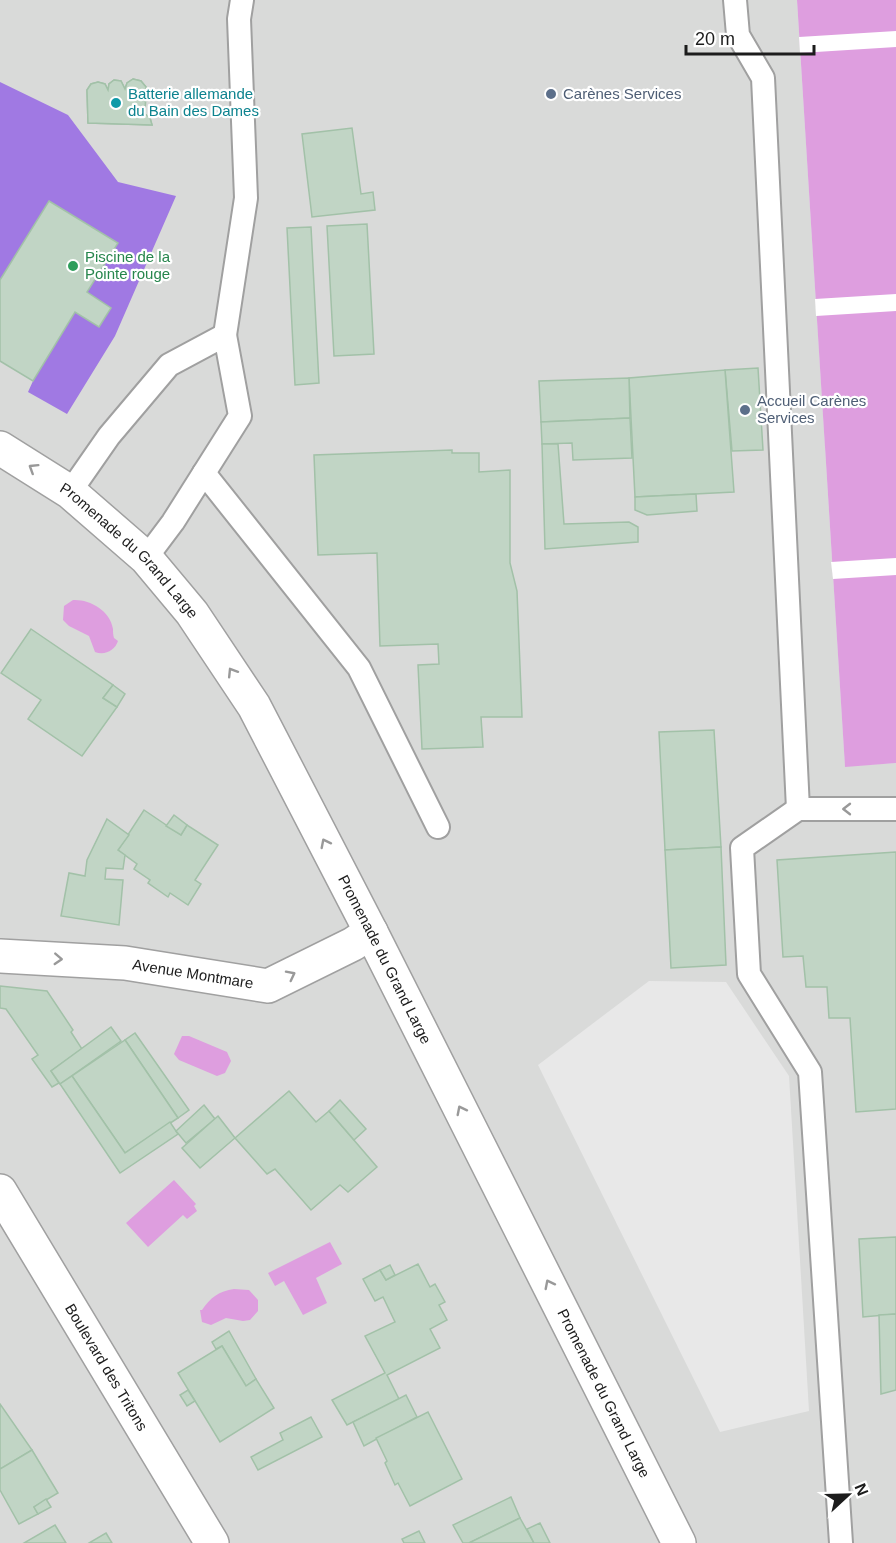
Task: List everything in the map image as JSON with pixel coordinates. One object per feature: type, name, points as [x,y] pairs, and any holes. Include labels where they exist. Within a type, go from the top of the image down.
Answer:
[{"type":"street","name":"Promenade du Grand Large","points":[[0,448],[70,492],[146,558],[192,613],[254,706],[371,932],[679,1543]]},
{"type":"street","name":"Avenue Montmare","points":[[0,956],[125,963],[268,986],[371,932]]},
{"type":"street","name":"Boulevard des Tritons","points":[[0,1191],[212,1543]]},
{"type":"lane","points":[[146,558],[173,522],[240,416],[225,335],[246,198],[239,19],[242,0]]},
{"type":"lane","points":[[735,0],[738,35],[763,78],[798,809]]},
{"type":"lane","points":[[70,492],[109,436],[169,365],[225,335]]},
{"type":"lane","points":[[204,473],[359,668],[438,827]]},
{"type":"lane","points":[[841,1543],[810,1071],[749,974],[742,848],[798,809],[896,809]]},
{"type":"shaded area","points":[[0,0],[797,0],[845,766],[896,763],[896,1543],[0,1543]]},
{"type":"shaded area","points":[[797,0],[896,0],[896,763],[845,767]]},
{"type":"shaded area","name":"Piscine de la Pointe rouge","points":[[0,82],[68,115],[118,182],[176,196],[115,336],[67,414],[28,392],[33,381],[0,361]]},
{"type":"shaded area","points":[[73,600],[86,601],[98,607],[108,616],[114,638],[118,641],[112,649],[106,653],[95,652],[89,636],[69,626],[63,620],[64,606]]},
{"type":"shaded area","points":[[649,981],[726,982],[789,1076],[809,1411],[720,1432],[538,1065]]},
{"type":"shaded area","points":[[182,1036],[189,1036],[227,1052],[231,1061],[225,1073],[217,1076],[179,1060],[174,1054]]},
{"type":"shaded area","points":[[174,1180],[196,1204],[194,1206],[197,1211],[187,1219],[183,1215],[148,1247],[126,1223]]},
{"type":"shaded area","points":[[330,1242],[342,1264],[316,1278],[327,1303],[303,1315],[284,1281],[275,1286],[268,1273]]},
{"type":"shaded area","points":[[234,1289],[249,1290],[258,1300],[258,1311],[250,1320],[226,1318],[211,1325],[202,1322],[200,1310],[215,1296]]},
{"type":"pier","points":[[896,31],[896,47],[800,53],[799,37]]},
{"type":"pier","points":[[896,294],[896,311],[816,316],[815,299]]},
{"type":"pier","points":[[896,558],[896,575],[833,579],[831,562]]},
{"type":"building","name":"Batterie allemande du Bain des Dames","points":[[133,79],[141,81],[146,87],[145,114],[150,118],[152,125],[88,123],[87,90],[91,84],[98,82],[105,84],[108,90],[109,84],[114,80],[121,81],[125,89],[127,83]]},
{"type":"building","name":"Batterie allemande du Bain des Dames","points":[[133,79],[141,81],[146,87],[145,114],[150,118],[152,125],[88,123],[87,90],[91,84],[98,82],[105,84],[108,90],[109,84],[114,80],[121,81],[125,89],[127,83]]},
{"type":"building","points":[[352,128],[361,194],[373,192],[375,210],[312,217],[302,134]]},
{"type":"building","points":[[49,201],[118,243],[87,292],[111,308],[99,327],[75,312],[33,381],[0,361],[0,280]]},
{"type":"building","points":[[367,224],[374,354],[334,356],[327,226]]},
{"type":"building","points":[[311,227],[319,383],[295,385],[287,228]]},
{"type":"building","name":"Accueil Carènes Services","points":[[758,368],[763,450],[732,451],[725,370]]},
{"type":"building","points":[[725,370],[734,492],[635,497],[629,378]]},
{"type":"building","points":[[629,378],[630,418],[541,422],[539,381]]},
{"type":"building","points":[[630,418],[632,458],[573,460],[572,443],[542,444],[541,422]]},
{"type":"building","points":[[542,444],[558,444],[564,524],[629,522],[638,527],[638,542],[545,549]]},
{"type":"building","points":[[452,450],[452,453],[479,453],[479,472],[510,470],[510,563],[517,591],[522,717],[481,717],[483,747],[422,749],[418,665],[439,664],[438,644],[380,646],[377,553],[318,555],[314,455]]},
{"type":"building","points":[[696,494],[697,511],[647,515],[635,510],[635,497]]},
{"type":"building","points":[[31,629],[113,685],[103,698],[117,707],[82,756],[28,719],[41,700],[1,673]]},
{"type":"building","points":[[113,685],[125,694],[117,707],[103,698]]},
{"type":"building","points":[[714,730],[721,847],[665,850],[659,732]]},
{"type":"building","points":[[144,810],[181,835],[187,825],[218,845],[195,880],[201,884],[188,905],[170,893],[168,897],[148,883],[150,880],[134,869],[137,864],[118,850]]},
{"type":"building","points":[[174,815],[187,825],[181,835],[166,826]]},
{"type":"building","points":[[107,819],[129,835],[118,850],[125,855],[123,869],[106,868],[105,879],[123,880],[119,925],[61,916],[69,873],[85,876],[87,860]]},
{"type":"building","points":[[721,847],[726,965],[671,968],[665,850]]},
{"type":"building","points":[[896,852],[896,1109],[856,1112],[850,1018],[829,1018],[827,987],[806,987],[803,956],[783,957],[777,860]]},
{"type":"building","points":[[0,986],[47,991],[73,1030],[71,1032],[82,1049],[51,1071],[59,1083],[52,1087],[32,1059],[38,1055],[6,1009],[0,1008]]},
{"type":"building","points":[[111,1027],[121,1041],[60,1084],[51,1071]]},
{"type":"building","points":[[135,1033],[189,1110],[178,1118],[125,1040]]},
{"type":"building","points":[[125,1040],[178,1118],[125,1153],[72,1076]]},
{"type":"building","points":[[72,1076],[125,1153],[170,1122],[178,1134],[120,1173],[60,1084]]},
{"type":"building","points":[[289,1091],[316,1122],[329,1111],[377,1167],[348,1192],[340,1185],[311,1210],[275,1169],[267,1174],[235,1138]]},
{"type":"building","points":[[340,1100],[366,1129],[354,1140],[329,1111]]},
{"type":"building","points":[[204,1105],[215,1119],[186,1143],[176,1131]]},
{"type":"building","points":[[218,1116],[235,1138],[200,1168],[182,1148]]},
{"type":"building","points":[[896,1237],[896,1314],[863,1317],[859,1239]]},
{"type":"building","points":[[418,1264],[430,1287],[435,1284],[445,1302],[439,1305],[447,1320],[430,1329],[440,1348],[387,1375],[399,1399],[347,1425],[332,1400],[385,1373],[365,1336],[395,1322],[383,1297],[375,1301],[363,1279],[380,1270],[386,1280]]},
{"type":"building","points":[[390,1265],[395,1275],[386,1280],[380,1270]]},
{"type":"building","points":[[896,1314],[896,1390],[881,1394],[879,1315]]},
{"type":"building","points":[[229,1331],[256,1379],[246,1386],[222,1346],[216,1349],[212,1342]]},
{"type":"building","points":[[222,1346],[246,1386],[256,1379],[274,1408],[220,1442],[178,1373]]},
{"type":"building","points":[[188,1390],[195,1401],[187,1406],[180,1395]]},
{"type":"building","points":[[406,1395],[417,1417],[364,1446],[353,1422]]},
{"type":"building","points":[[0,1404],[32,1450],[0,1469]]},
{"type":"building","points":[[428,1412],[462,1479],[410,1506],[398,1483],[395,1485],[376,1438]]},
{"type":"building","points":[[311,1417],[322,1437],[258,1470],[251,1457],[283,1440],[280,1433]]},
{"type":"building","points":[[32,1450],[58,1493],[34,1507],[38,1514],[19,1524],[0,1490],[0,1469]]},
{"type":"building","points":[[511,1497],[520,1518],[469,1543],[463,1543],[453,1525]]},
{"type":"building","points":[[46,1499],[51,1507],[38,1514],[34,1507]]},
{"type":"building","points":[[520,1518],[534,1543],[469,1543]]},
{"type":"building","points":[[540,1523],[550,1543],[534,1543],[527,1529]]},
{"type":"building","points":[[55,1525],[66,1543],[24,1543]]},
{"type":"building","points":[[419,1531],[425,1543],[404,1543],[402,1539]]},
{"type":"building","points":[[106,1533],[112,1543],[89,1543]]},
{"type":"place","name":"Carènes Services","points":[[551,94]]},
{"type":"place","name":"Batterie allemande du Bain des Dames","points":[[116,103]]},
{"type":"place","name":"Piscine de la Pointe rouge","points":[[73,266]]},
{"type":"place","name":"Accueil Carènes Services","points":[[745,410]]}]
